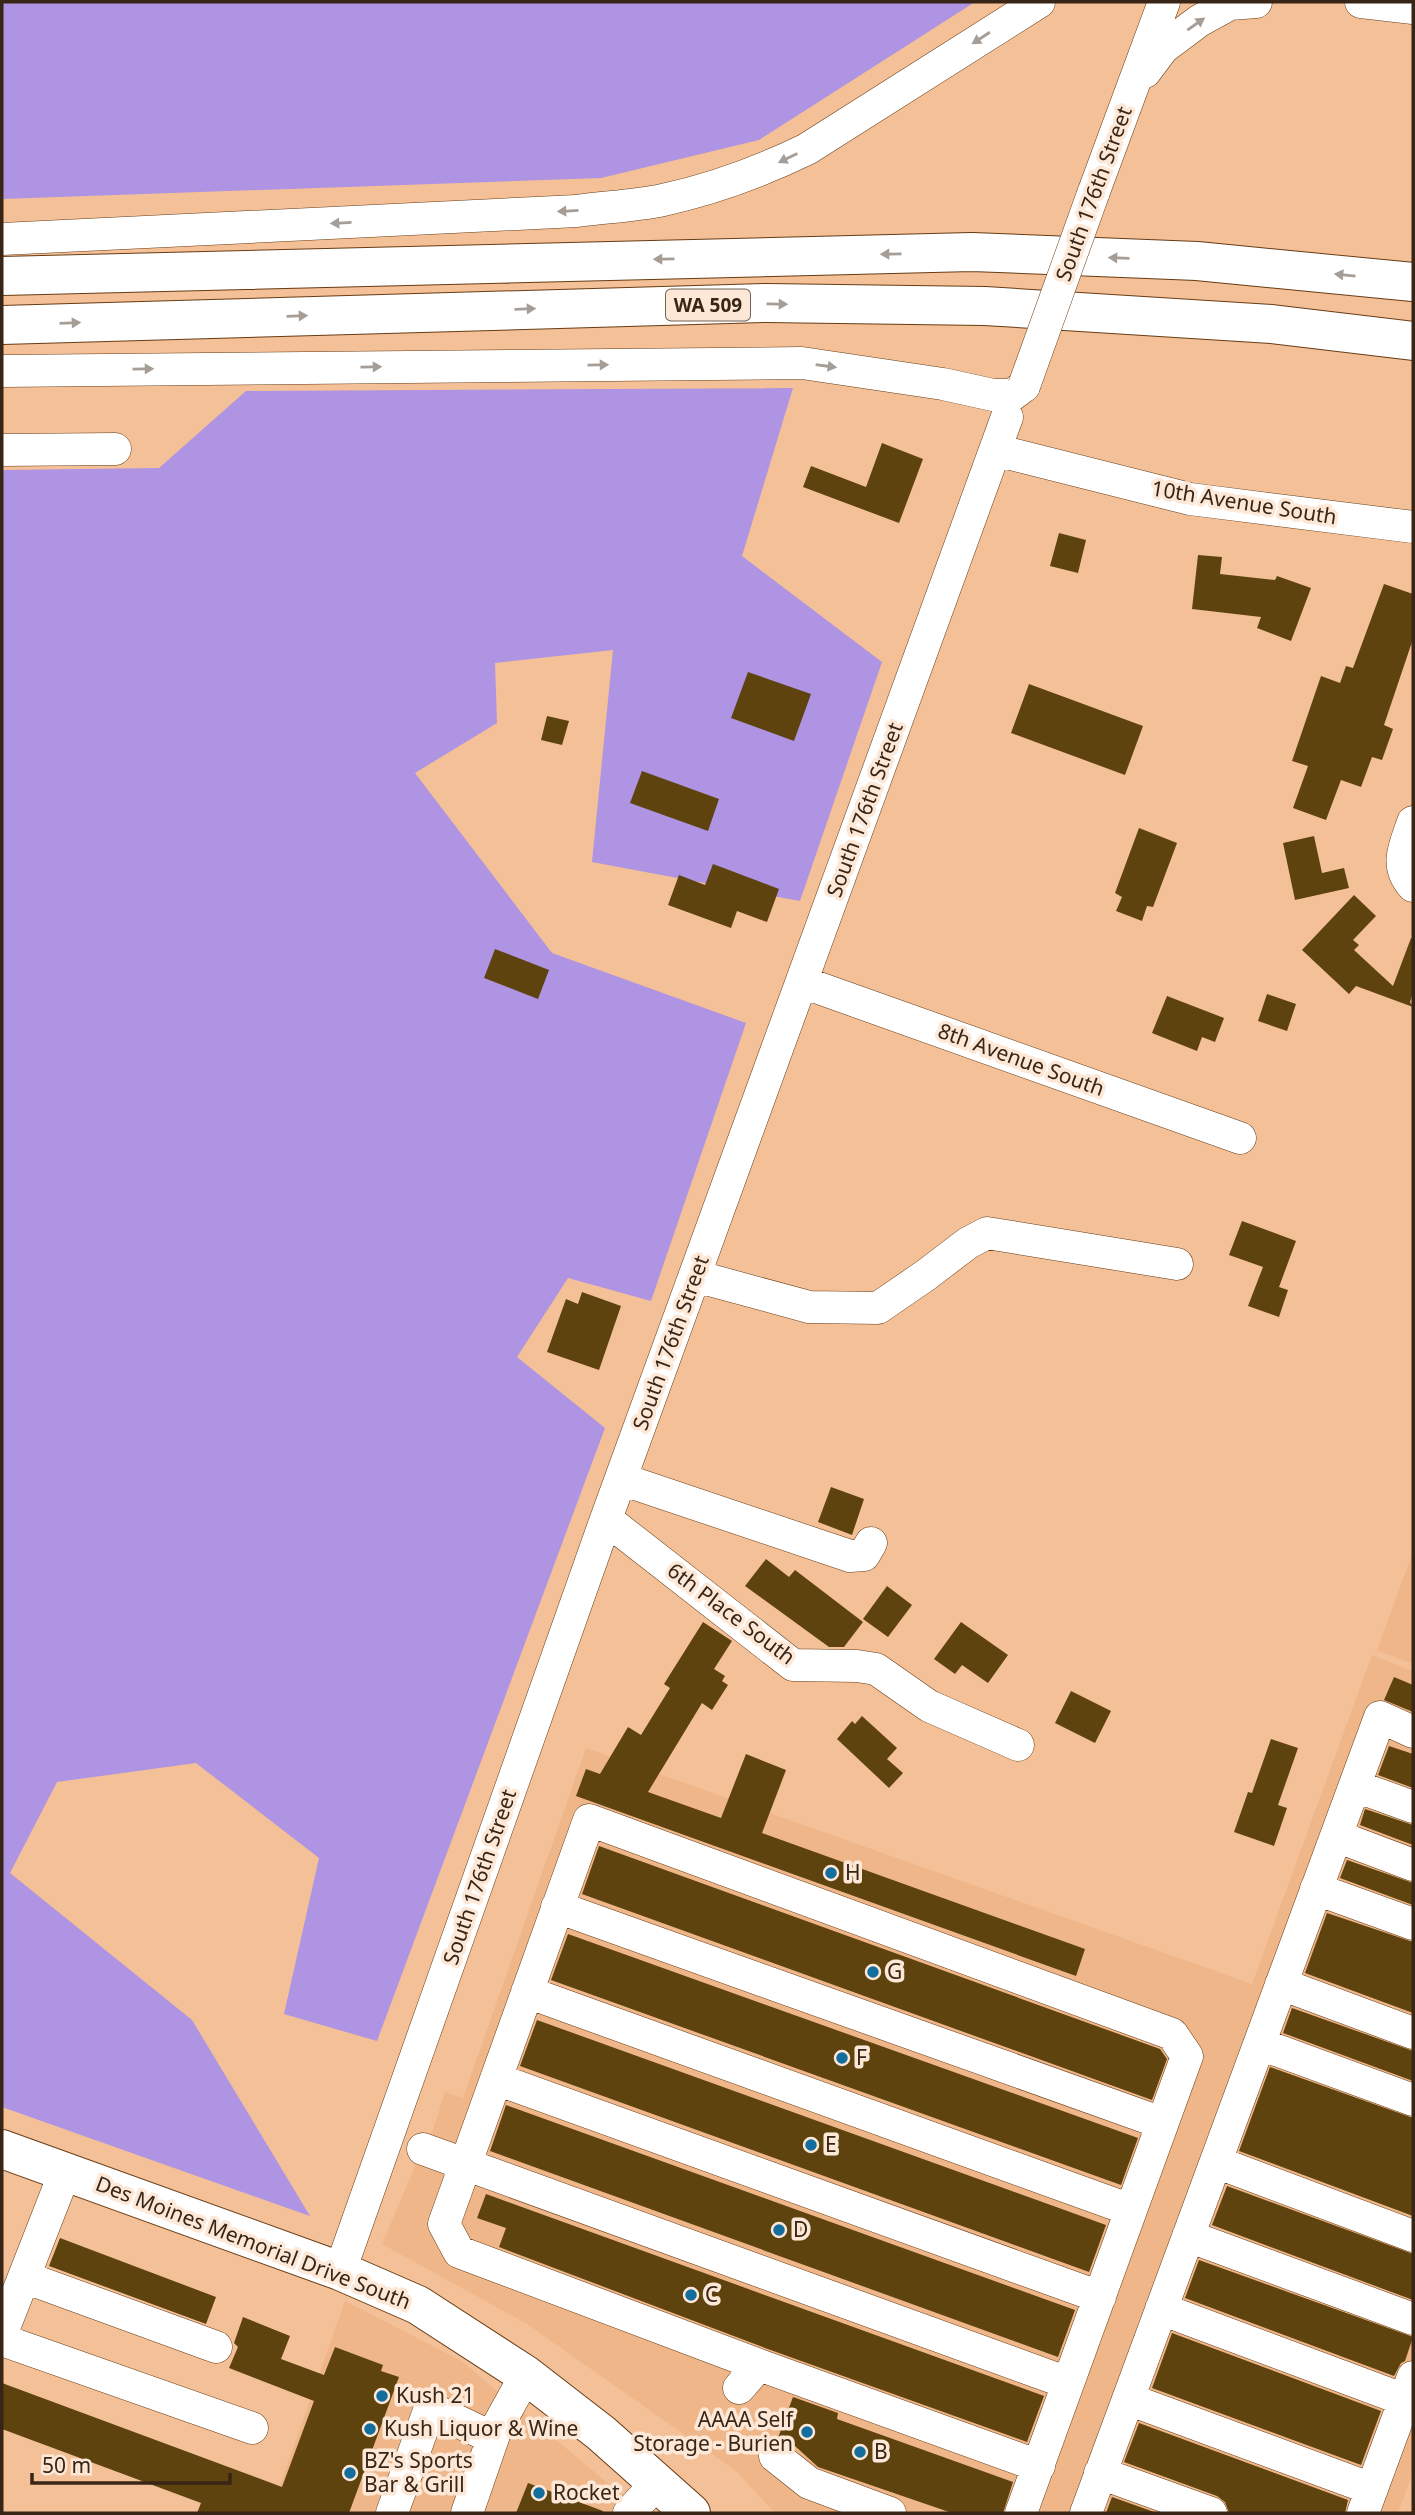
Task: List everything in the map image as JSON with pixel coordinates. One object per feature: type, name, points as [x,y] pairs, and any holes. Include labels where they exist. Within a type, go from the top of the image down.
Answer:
[{"type":"main road","name":"WA 509","points":[[2,276],[972,252],[1197,261],[1413,282]]},
{"type":"main road","name":"WA 509","points":[[2,325],[766,303],[985,306],[1272,324],[1413,341]]},
{"type":"main road","name":"Des Moines Memorial Drive South","points":[[2,2149],[340,2271],[418,2305],[526,2375],[601,2433],[691,2513]]},
{"type":"street","points":[[2,239],[577,211],[662,200],[729,181],[807,149],[1039,2]]},
{"type":"street","name":"South 176th Street","points":[[2,371],[802,363],[943,384],[993,395],[1012,395],[1024,386],[1164,2]]},
{"type":"street","points":[[1132,90],[1163,48],[1199,21],[1230,4],[1256,2]]},
{"type":"street","points":[[1361,2],[1413,8]]},
{"type":"street","name":"South 176th Street","points":[[340,2271],[606,1519],[1007,417]]},
{"type":"street","points":[[2,450],[115,449]]},
{"type":"street","name":"10th Avenue South","points":[[995,450],[1191,499],[1413,527]]},
{"type":"street","points":[[1413,822],[1404,848],[1402,870],[1413,886]]},
{"type":"street","name":"8th Avenue South","points":[[802,982],[1240,1138]]},
{"type":"street","points":[[695,1276],[810,1307],[878,1307],[968,1243],[987,1233],[1177,1264]]},
{"type":"street","points":[[621,1479],[850,1556],[864,1555],[871,1543]]},
{"type":"street","name":"6th Place South","points":[[606,1519],[793,1665],[876,1669],[929,1706],[1018,1745]]},
{"type":"street","points":[[1086,2513],[1380,1717],[1413,1732]]},
{"type":"street","points":[[1355,1786],[1413,1807]]},
{"type":"street","points":[[1021,2513],[1039,2466],[1187,2056],[1172,2034],[589,1820],[444,2224],[459,2252],[749,2377],[1039,2466]]},
{"type":"street","points":[[1336,1836],[1413,1865]]},
{"type":"street","points":[[1316,1889],[1413,1924]]},
{"type":"street","points":[[557,1907],[1163,2123]]},
{"type":"street","points":[[1281,1984],[1413,2034]]},
{"type":"street","points":[[527,1992],[1131,2210]]},
{"type":"street","points":[[1259,2044],[1413,2100]]},
{"type":"street","points":[[496,2079],[1100,2297]]},
{"type":"street","points":[[424,2149],[1068,2383]]},
{"type":"street","points":[[1216,2162],[1413,2236]]},
{"type":"street","points":[[2,2333],[65,2172]]},
{"type":"street","points":[[1188,2236],[1413,2319]]},
{"type":"street","points":[[24,2277],[216,2347]]},
{"type":"street","points":[[1128,2399],[1368,2501],[1409,2388],[1161,2309]]},
{"type":"street","points":[[2,2340],[252,2428]]},
{"type":"street","points":[[467,2513],[493,2438],[526,2375]]},
{"type":"street","points":[[392,2513],[430,2408],[493,2438]]},
{"type":"street","points":[[775,2456],[808,2483],[890,2513]]},
{"type":"street","points":[[1100,2473],[1211,2513]]},
{"type":"street","points":[[629,2513],[657,2483]]},
{"type":"street","points":[[808,2483],[823,2513]]},
{"type":"shaded area","points":[[2,2],[975,2],[759,140],[601,178],[2,199]]},
{"type":"shaded area","points":[[793,388],[742,556],[882,662],[800,901],[592,862],[613,650],[495,663],[497,723],[415,773],[552,953],[746,1023],[651,1301],[568,1278],[517,1357],[605,1428],[377,2041],[284,2014],[319,1858],[196,1763],[57,1782],[10,1873],[192,2020],[310,2216],[2,2107],[2,470],[159,468],[246,391]]},
{"type":"shaded area","points":[[1413,1552],[1413,1664],[1377,1650]]},
{"type":"shaded area","points":[[1372,1655],[1413,1671],[1413,2473],[1398,2513],[775,2513],[736,2471],[527,2324],[382,2244],[423,2147],[433,2130],[445,2092],[463,2098],[586,1748],[1252,1984]]},
{"type":"shaded area","points":[[345,2301],[460,2360],[644,2513],[270,2513]]},
{"type":"building","points":[[882,443],[923,459],[899,523],[803,487],[811,466],[866,487]]},
{"type":"building","points":[[1059,533],[1086,540],[1078,573],[1050,566]]},
{"type":"building","points":[[1198,555],[1222,557],[1220,574],[1275,580],[1277,576],[1311,588],[1291,641],[1257,628],[1261,617],[1192,609]]},
{"type":"building","points":[[1384,584],[1413,594],[1413,639],[1384,725],[1393,729],[1382,760],[1372,757],[1361,787],[1341,780],[1326,820],[1293,808],[1308,766],[1292,761],[1321,676],[1340,683],[1346,666],[1353,668]]},
{"type":"building","points":[[748,672],[811,694],[794,741],[731,718]]},
{"type":"building","points":[[1029,684],[1143,726],[1125,775],[1011,733]]},
{"type":"building","points":[[547,716],[569,721],[562,745],[541,740]]},
{"type":"building","points":[[642,771],[719,799],[708,831],[630,803]]},
{"type":"building","points":[[1139,828],[1177,843],[1153,907],[1147,906],[1142,921],[1116,911],[1122,897],[1115,893]]},
{"type":"building","points":[[1314,836],[1322,873],[1344,868],[1349,888],[1295,900],[1283,843]]},
{"type":"building","points":[[713,864],[779,889],[767,922],[737,911],[731,928],[668,905],[679,875],[705,885]]},
{"type":"building","points":[[1354,895],[1376,916],[1353,940],[1359,945],[1354,950],[1393,986],[1411,938],[1413,939],[1413,993],[1410,1002],[1413,1007],[1356,986],[1349,994],[1302,950]]},
{"type":"building","points":[[495,949],[549,970],[538,999],[484,978]]},
{"type":"building","points":[[1267,994],[1296,1004],[1287,1031],[1258,1021]]},
{"type":"building","points":[[1167,996],[1224,1018],[1215,1042],[1202,1037],[1197,1051],[1152,1033]]},
{"type":"building","points":[[1242,1221],[1296,1241],[1279,1287],[1288,1290],[1279,1317],[1248,1306],[1263,1267],[1229,1255]]},
{"type":"building","points":[[582,1292],[621,1306],[599,1370],[547,1352],[566,1299],[578,1304]]},
{"type":"building","points":[[831,1487],[864,1499],[852,1535],[818,1522]]},
{"type":"building","points":[[766,1559],[789,1577],[795,1570],[863,1622],[844,1647],[829,1647],[745,1586]]},
{"type":"building","points":[[887,1586],[912,1605],[888,1637],[863,1619]]},
{"type":"building","points":[[703,1622],[732,1641],[714,1669],[725,1676],[722,1681],[728,1685],[712,1710],[702,1703],[648,1792],[721,1818],[746,1754],[786,1770],[762,1833],[1085,1949],[1076,1976],[576,1796],[586,1769],[600,1774],[628,1727],[641,1735],[670,1688],[664,1684]]},
{"type":"building","points":[[961,1622],[1008,1655],[988,1683],[962,1665],[955,1674],[934,1659]]},
{"type":"building","points":[[1394,1677],[1413,1685],[1413,1712],[1384,1700]]},
{"type":"building","points":[[1071,1691],[1111,1711],[1095,1743],[1055,1723]]},
{"type":"building","points":[[862,1716],[897,1748],[887,1759],[903,1773],[889,1788],[837,1739],[852,1721],[855,1724]]},
{"type":"building","points":[[1271,1739],[1298,1748],[1278,1805],[1287,1808],[1274,1846],[1234,1832],[1248,1792],[1252,1793]]},
{"type":"building","points":[[1389,1746],[1413,1754],[1413,1788],[1378,1775]]},
{"type":"building","points":[[1365,1809],[1413,1825],[1413,1845],[1360,1825]]},
{"type":"building","name":"G","points":[[599,1846],[1160,2049],[1167,2059],[1152,2100],[582,1894]]},
{"type":"building","points":[[1347,1860],[1413,1883],[1413,1905],[1340,1878]]},
{"type":"building","points":[[1327,1913],[1413,1942],[1413,2013],[1305,1973]]},
{"type":"building","name":"F","points":[[568,1934],[1138,2138],[1121,2185],[551,1980]]},
{"type":"building","points":[[1292,2008],[1413,2051],[1413,2081],[1283,2033]]},
{"type":"building","name":"E","points":[[537,2020],[1106,2225],[1089,2272],[520,2066]]},
{"type":"building","points":[[1270,2067],[1413,2118],[1413,2216],[1239,2151]]},
{"type":"building","name":"D","points":[[506,2105],[1075,2310],[1058,2357],[490,2151]]},
{"type":"building","points":[[1227,2186],[1413,2254],[1413,2300],[1212,2225]]},
{"type":"building","name":"C","points":[[486,2194],[1044,2396],[1027,2442],[765,2348],[499,2247],[506,2228],[477,2218]]},
{"type":"building","points":[[60,2238],[216,2297],[206,2324],[49,2266]]},
{"type":"building","points":[[1199,2260],[1413,2337],[1405,2361],[1394,2376],[1185,2298]]},
{"type":"building","points":[[243,2317],[290,2336],[281,2359],[324,2375],[335,2347],[383,2365],[381,2371],[399,2377],[349,2513],[197,2513],[201,2503],[2,2429],[2,2383],[282,2487],[314,2401],[229,2368],[238,2347],[234,2343]]},
{"type":"building","points":[[1172,2333],[1381,2411],[1361,2465],[1152,2388]]},
{"type":"building","name":"B","points":[[793,2397],[838,2413],[837,2419],[1013,2482],[1003,2513],[952,2513],[818,2467],[795,2446],[778,2438]]},
{"type":"building","points":[[1139,2423],[1348,2500],[1345,2513],[1229,2513],[1225,2502],[1217,2496],[1124,2462]]},
{"type":"building","name":"Rocket","points":[[528,2483],[603,2511],[603,2513],[516,2513]]},
{"type":"building","points":[[1112,2497],[1157,2513],[1106,2513]]},
{"type":"place","name":"H","points":[[831,1873]]},
{"type":"place","name":"G","points":[[873,1972]]},
{"type":"place","name":"F","points":[[842,2058]]},
{"type":"place","name":"E","points":[[811,2145]]},
{"type":"place","name":"D","points":[[779,2230]]},
{"type":"place","name":"C","points":[[691,2295]]},
{"type":"place","name":"Kush 21","points":[[382,2396]]},
{"type":"place","name":"Kush Liquor & Wine","points":[[370,2429]]},
{"type":"place","name":"AAAA Self Storage - Burien","points":[[807,2432]]},
{"type":"place","name":"B","points":[[860,2452]]},
{"type":"place","name":"BZ's Sports Bar & Grill","points":[[350,2473]]},
{"type":"place","name":"Rocket","points":[[539,2493]]}]
